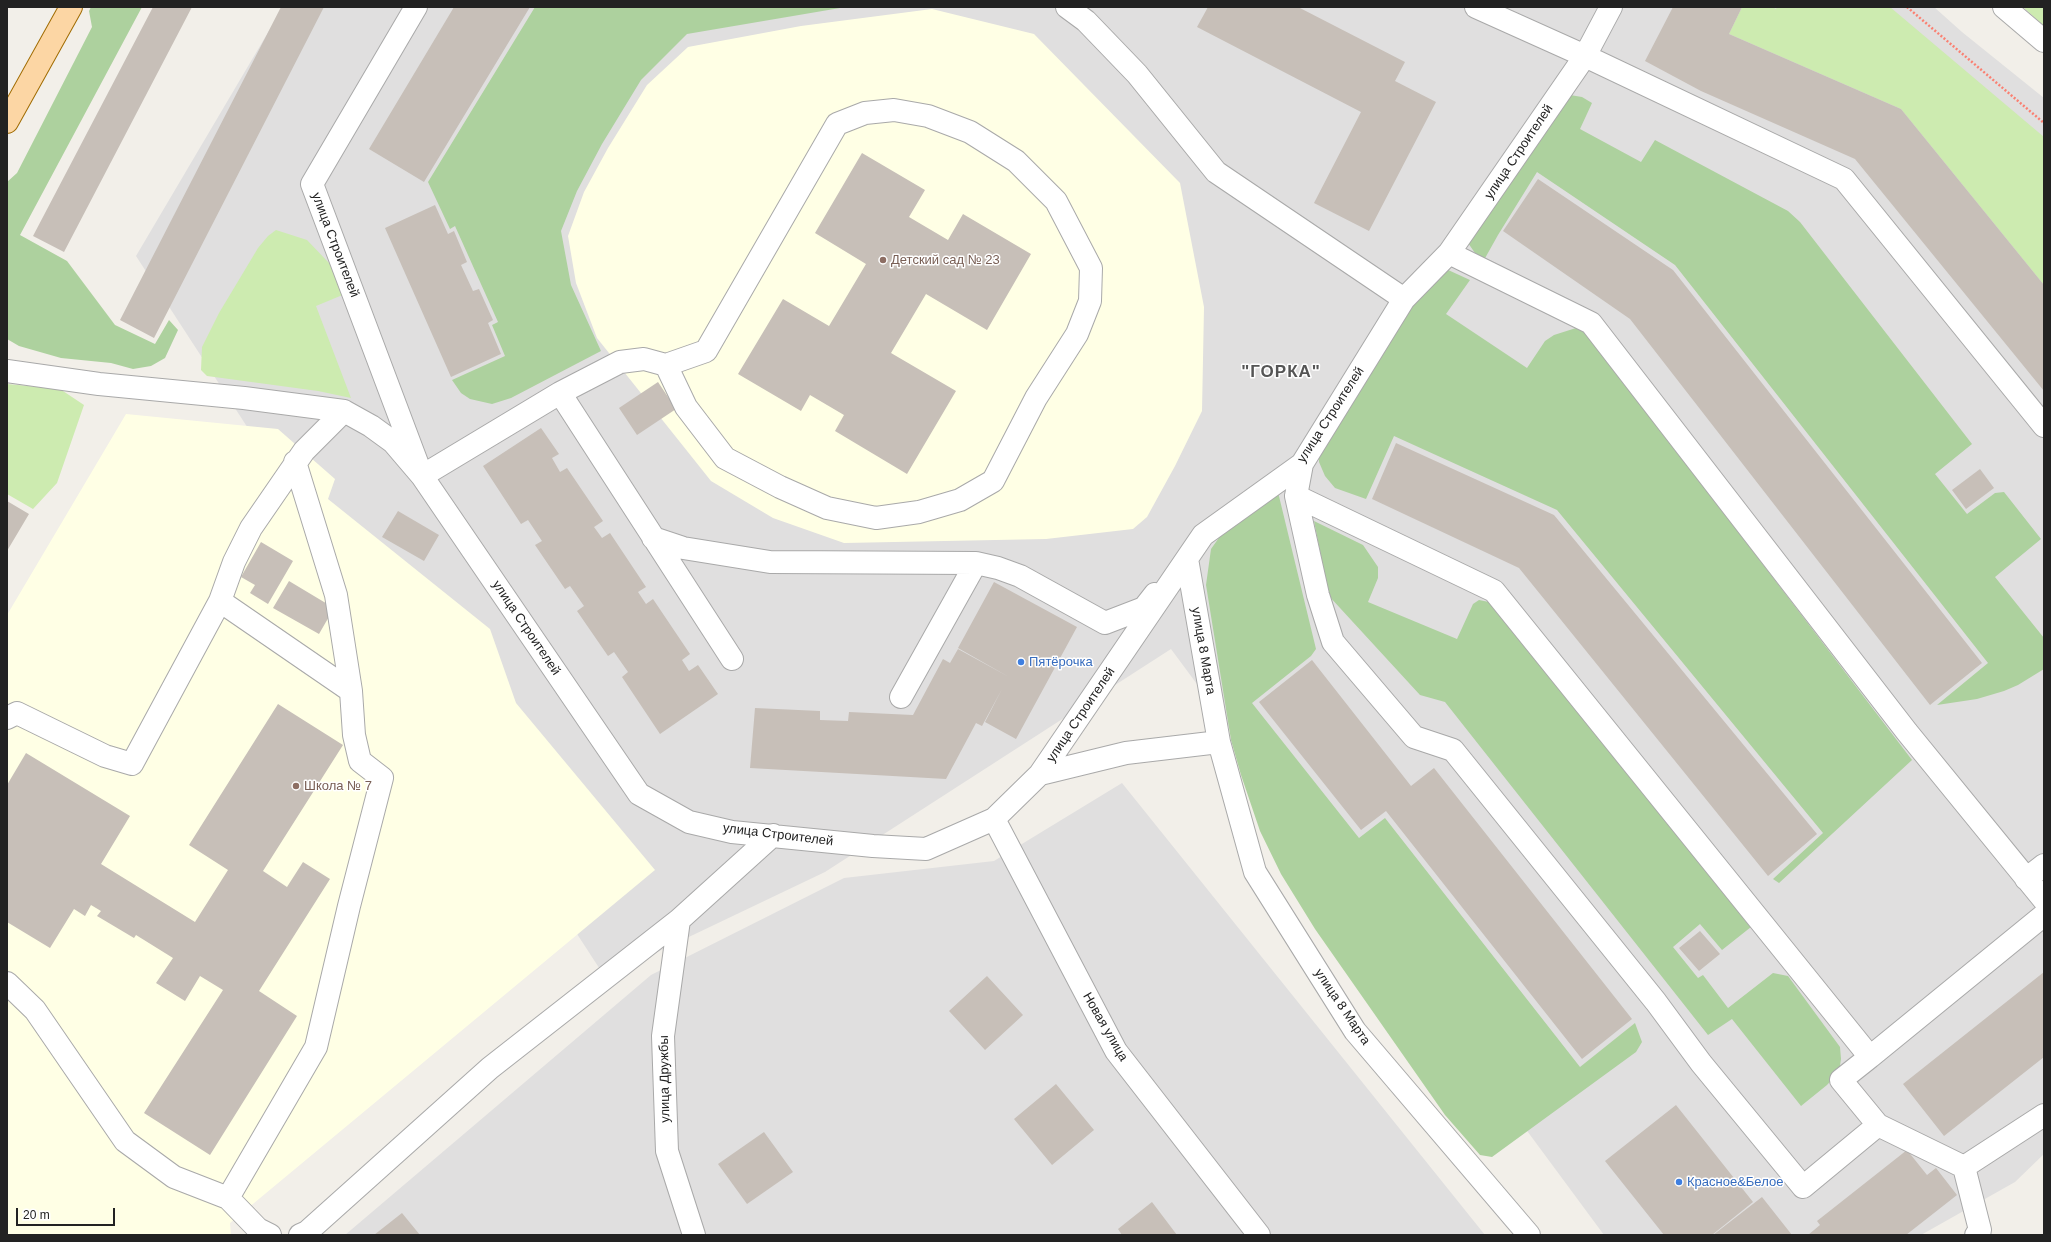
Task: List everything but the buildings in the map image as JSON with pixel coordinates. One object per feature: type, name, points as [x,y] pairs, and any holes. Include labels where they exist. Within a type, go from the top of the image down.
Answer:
[{"type":"main road","points":[[7,122],[71,7]]},
{"type":"street","name":"улица Строителей","points":[[416,7],[312,184],[422,476]]},
{"type":"street","points":[[1067,7],[1086,20],[1137,74],[1216,172],[1404,299]]},
{"type":"street","points":[[1476,7],[1585,56],[1844,179],[2044,426]]},
{"type":"street","name":"улица Строителей","points":[[7,370],[99,384],[244,398],[344,411],[371,426],[392,442],[422,476],[639,794],[689,822],[732,832],[873,846],[926,849],[994,819],[1040,774],[1203,535],[1302,464],[1404,299],[1449,254],[1585,56],[1611,7]]},
{"type":"street","points":[[2004,7],[2044,41]]},
{"type":"street","points":[[422,476],[560,393],[620,362],[644,359],[666,365],[706,351],[837,124],[865,113],[894,110],[928,116],[970,132],[1016,161],[1056,201],[1091,268],[1090,301],[1077,334],[1036,398],[993,481],[960,500],[919,512],[876,518],[827,508],[780,487],[725,458],[686,406],[666,365]]},
{"type":"street","points":[[1449,254],[1591,323],[1907,732],[2044,900]]},
{"type":"street","points":[[560,393],[732,659]]},
{"type":"street","points":[[7,718],[17,713],[105,756],[132,764],[220,602],[234,562],[251,528],[295,462],[344,411]]},
{"type":"street","points":[[228,1198],[316,1047],[349,906],[382,778],[360,761],[354,735],[351,691],[336,595],[295,462]]},
{"type":"street","points":[[1302,464],[1296,496],[1318,595],[1333,642],[1414,737],[1452,750],[1656,1002],[1701,1063],[1803,1187],[1878,1125]]},
{"type":"street","points":[[1296,496],[1494,592],[1870,1057]]},
{"type":"street","points":[[653,538],[683,548],[770,562],[976,563],[998,568],[1020,576],[1105,623],[1144,608],[1187,559]]},
{"type":"street","name":"улица 8 Марта","points":[[1187,559],[1219,742],[1255,872],[1356,1031],[1529,1235]]},
{"type":"street","points":[[901,697],[976,563]]},
{"type":"street","points":[[220,602],[351,691]]},
{"type":"street","points":[[1040,774],[1126,753],[1219,742]]},
{"type":"street","name":"Новая улица","points":[[994,819],[1116,1051],[1259,1235]]},
{"type":"street","points":[[300,1235],[307,1232],[490,1068],[679,920],[773,835]]},
{"type":"street","points":[[2026,879],[2044,865]]},
{"type":"street","points":[[1976,1235],[1980,1230],[1964,1167],[1878,1125],[1841,1080],[2044,915]]},
{"type":"street","name":"улица Дружбы","points":[[679,920],[663,1036],[668,1151],[694,1235]]},
{"type":"street","points":[[7,983],[35,1010],[125,1141],[174,1177],[228,1198],[258,1229],[270,1235]]},
{"type":"street","points":[[1964,1167],[2044,1115]]},
{"type":"path","points":[[1907,7],[2044,123]]},
{"type":"shaded area","points":[[283,7],[1934,7],[1962,32],[2044,98],[2044,1154],[2015,1182],[1921,1235],[1604,1235],[1171,649],[825,872],[605,977],[136,256]]},
{"type":"shaded area","name":"Детский сад № 23","points":[[932,9],[1034,34],[1180,183],[1204,307],[1202,411],[1175,466],[1147,517],[1133,529],[1046,539],[844,543],[773,518],[711,481],[597,338],[576,283],[568,236],[584,192],[608,148],[647,85],[688,47],[801,26]]},
{"type":"shaded area","name":"Школа № 7","points":[[126,414],[278,429],[335,479],[328,499],[490,629],[516,703],[655,870],[230,1223],[231,1235],[7,1235],[7,615]]},
{"type":"shaded area","points":[[1122,783],[1485,1235],[345,1235],[651,975],[844,878],[994,861]]},
{"type":"green space","points":[[91,7],[142,7],[20,235],[67,261],[115,325],[155,344],[169,320],[178,330],[165,358],[151,366],[133,369],[111,363],[61,358],[19,346],[7,339],[7,182],[17,173],[92,27],[89,11]]},
{"type":"green space","points":[[535,7],[846,7],[687,34],[641,80],[602,144],[577,191],[561,231],[571,285],[601,351],[511,398],[492,404],[470,399],[461,393],[452,380],[505,356],[492,325],[498,322],[455,226],[450,229],[428,182]]},
{"type":"green space","points":[[1742,7],[1772,7],[1776,9],[1777,7],[1890,7],[2044,137],[2044,285],[1901,109],[1729,34]]},
{"type":"green space","points":[[2023,7],[2044,7],[2044,26]]},
{"type":"green space","points":[[1570,95],[1582,97],[1592,103],[1580,129],[1641,162],[1655,140],[1788,211],[1800,222],[1972,444],[1935,474],[1967,514],[1995,493],[2004,492],[2041,539],[1995,577],[2044,638],[2044,669],[2018,685],[2004,691],[1977,699],[1937,705],[1988,663],[1675,265],[1537,172],[1484,260],[1475,253],[1466,240]]},
{"type":"green space","points":[[276,230],[307,240],[329,263],[345,294],[316,306],[351,398],[318,391],[207,376],[201,370],[202,347],[219,313],[258,248],[268,236]]},
{"type":"green space","points":[[1446,269],[1470,280],[1446,314],[1527,368],[1545,341],[1554,335],[1576,328],[1585,331],[1912,760],[1779,883],[1773,879],[1823,833],[1557,510],[1394,436],[1366,499],[1335,488],[1325,476],[1319,462],[1319,445],[1420,293]]},
{"type":"green space","points":[[7,384],[60,389],[84,405],[57,483],[33,509],[7,494]]},
{"type":"green space","points":[[1277,488],[1316,649],[1311,656],[1252,703],[1359,838],[1385,818],[1580,1067],[1635,1023],[1642,1042],[1636,1052],[1492,1157],[1480,1155],[1445,1115],[1315,929],[1281,874],[1260,831],[1241,775],[1231,740],[1206,585],[1211,549],[1228,525]]},
{"type":"green space","points":[[1314,521],[1363,545],[1378,567],[1378,578],[1368,602],[1457,639],[1473,604],[1479,600],[1489,602],[1751,927],[1722,950],[1700,924],[1673,947],[1698,978],[1703,975],[1728,1008],[1773,973],[1788,976],[1840,1047],[1841,1059],[1839,1072],[1827,1085],[1801,1106],[1732,1019],[1708,1035],[1445,702],[1420,695],[1329,596]]},
{"type":"place","name":"Детский сад № 23","points":[[883,260]]},
{"type":"place","name":"Пятёрочка","points":[[1021,662]]},
{"type":"place","name":"Школа № 7","points":[[296,786]]},
{"type":"place","name":"Красное&Белое","points":[[1679,1182]]},
{"type":"district","name":"\"ГОРКА\"","points":[[1281,372]]}]
